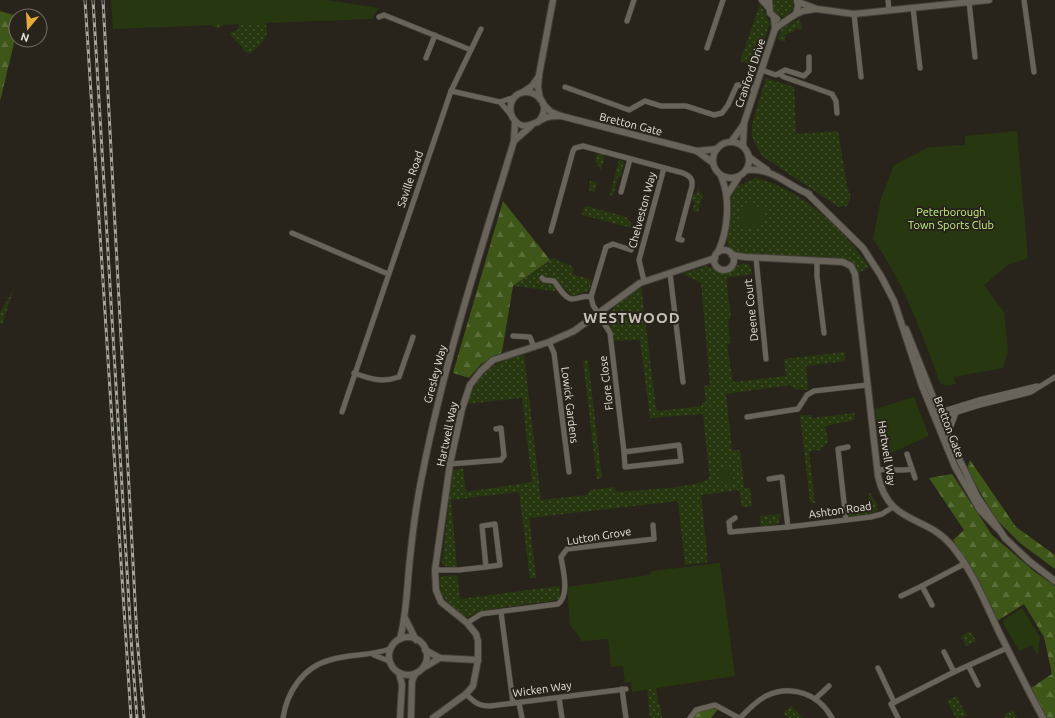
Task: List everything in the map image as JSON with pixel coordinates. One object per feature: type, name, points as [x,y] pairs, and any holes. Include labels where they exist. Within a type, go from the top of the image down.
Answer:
[{"type":"street","points":[[514,141],[531,126],[538,122],[543,114],[542,102],[538,87],[539,75],[553,0]]},
{"type":"street","points":[[627,21],[634,0]]},
{"type":"street","points":[[707,48],[723,0]]},
{"type":"street","points":[[762,0],[774,18],[779,21],[788,20]]},
{"type":"street","points":[[768,8],[769,0]]},
{"type":"street","points":[[888,0],[889,10]]},
{"type":"street","points":[[796,14],[803,10],[817,9],[854,14],[989,0]]},
{"type":"street","points":[[1024,0],[1034,72]]},
{"type":"street","points":[[796,14],[798,1],[817,9]]},
{"type":"street","points":[[969,2],[975,57]]},
{"type":"street","points":[[914,8],[920,68]]},
{"type":"street","name":"Cranford Drive","points":[[775,29],[796,14]]},
{"type":"street","points":[[854,14],[861,76]]},
{"type":"street","points":[[379,17],[384,15],[470,50]]},
{"type":"street","name":"Cranford Drive","points":[[743,146],[744,123],[775,29],[774,18]]},
{"type":"street","name":"Saville Road","points":[[342,412],[451,90],[481,29]]},
{"type":"street","points":[[426,58],[435,35]]},
{"type":"street","points":[[762,70],[776,76],[785,70],[804,76],[809,71],[809,57]]},
{"type":"street","points":[[781,74],[784,78],[832,94],[836,101],[837,113]]},
{"type":"street","points":[[451,90],[500,102],[522,93],[532,86],[539,75]]},
{"type":"street","points":[[565,87],[629,110],[645,101],[661,106],[686,106],[714,115],[722,113],[725,109],[736,85],[742,85],[755,89]]},
{"type":"street","points":[[522,93],[532,93],[542,102]]},
{"type":"street","points":[[511,115],[510,105],[515,97]]},
{"type":"street","points":[[500,102],[515,121],[525,126],[531,126]]},
{"type":"street","name":"Bretton Gate","points":[[542,102],[551,112],[561,116],[697,151],[717,149]]},
{"type":"street","name":"Bretton Gate","points":[[538,122],[548,117],[561,116]]},
{"type":"street","name":"Gresley Way","points":[[400,639],[405,618],[410,557],[423,472],[436,409],[458,327],[514,141],[515,121]]},
{"type":"street","name":"Cranford Drive","points":[[731,142],[744,123]]},
{"type":"street","points":[[717,267],[716,255],[724,239],[727,197],[726,186],[721,176],[714,168],[713,163],[717,149],[721,145],[731,142],[743,146],[749,157],[747,170],[738,178],[727,197]]},
{"type":"street","name":"Chelveston Way","points":[[551,231],[575,148],[586,147],[683,173],[691,179],[692,186],[678,239],[682,240]]},
{"type":"street","name":"Bretton Gate","points":[[697,151],[713,163]]},
{"type":"street","name":"Bretton Gate","points":[[749,157],[769,172],[807,194],[814,196],[831,210],[856,236],[859,243],[875,265],[888,289],[901,322],[910,335],[955,468],[966,490],[987,520],[998,529],[1029,561],[1055,581]]},
{"type":"street","points":[[621,192],[630,158]]},
{"type":"street","name":"Chelveston Way","points":[[644,281],[639,260],[664,168]]},
{"type":"street","name":"Bretton Gate","points":[[747,170],[757,169],[769,172]]},
{"type":"street","points":[[721,176],[730,179],[738,178]]},
{"type":"street","points":[[292,233],[388,274]]},
{"type":"street","points":[[724,239],[731,253],[733,264]]},
{"type":"street","points":[[543,280],[554,281],[568,298],[572,299],[586,296],[591,297],[606,247],[612,244],[631,250]]},
{"type":"street","points":[[716,255],[724,250],[731,253]]},
{"type":"street","name":"Hartwell Way","points":[[731,253],[756,258],[844,262],[851,266],[855,274],[867,385],[882,491],[893,507],[902,514],[936,530],[951,544],[986,604],[1042,718]]},
{"type":"street","name":"Hartwell Way","points":[[434,718],[466,694],[472,686],[478,660],[478,641],[472,628],[441,602],[436,590],[435,570],[450,464],[462,409],[470,385],[481,370],[493,360],[549,342],[574,331],[598,315],[626,292],[644,281],[702,262],[716,255]]},
{"type":"street","points":[[702,262],[726,269],[745,257]]},
{"type":"street","name":"Deene Court","points":[[756,258],[766,359]]},
{"type":"street","points":[[818,261],[817,276],[824,333]]},
{"type":"street","points":[[670,273],[683,382]]},
{"type":"street","name":"Flore Close","points":[[591,297],[593,306],[610,333],[625,467],[681,461],[679,445],[624,452]]},
{"type":"street","points":[[513,336],[530,338],[534,346]]},
{"type":"street","points":[[354,373],[375,380],[399,377],[413,337]]},
{"type":"street","name":"Lowick Gardens","points":[[549,342],[554,353],[569,472]]},
{"type":"street","points":[[938,415],[956,413],[1026,394],[1055,377]]},
{"type":"street","points":[[747,417],[798,409],[807,395],[814,391],[867,385]]},
{"type":"street","points":[[938,415],[1042,385]]},
{"type":"street","points":[[948,434],[956,413]]},
{"type":"street","name":"Bretton Gate","points":[[938,415],[948,434],[964,472],[998,529]]},
{"type":"street","points":[[450,464],[501,460],[504,456],[501,428],[496,429]]},
{"type":"street","points":[[846,520],[838,449],[848,447]]},
{"type":"street","points":[[906,454],[915,478]]},
{"type":"street","points":[[878,470],[890,468],[903,472],[912,469]]},
{"type":"street","points":[[769,479],[782,477],[788,527]]},
{"type":"street","name":"Ashton Road","points":[[735,518],[729,522],[730,532],[846,520],[877,515],[893,507]]},
{"type":"street","points":[[435,570],[459,570],[486,567],[500,565],[495,524],[482,526],[486,567]]},
{"type":"street","name":"Lutton Grove","points":[[467,623],[478,615],[558,604],[562,601],[565,595],[561,556],[567,549],[654,539],[653,525]]},
{"type":"street","points":[[901,596],[964,564]]},
{"type":"street","points":[[922,586],[932,605]]},
{"type":"street","points":[[501,612],[516,703],[522,718]]},
{"type":"street","points":[[405,618],[416,640],[426,650],[440,658],[478,660]]},
{"type":"street","points":[[283,718],[286,704],[300,678],[319,663],[331,659],[374,655],[390,649],[400,639],[411,638],[416,640]]},
{"type":"street","points":[[898,718],[891,704],[894,702],[1007,648]]},
{"type":"street","points":[[390,649],[389,661],[391,666],[399,673],[408,675],[415,674],[440,658]]},
{"type":"street","points":[[421,670],[426,661],[426,650]]},
{"type":"street","points":[[944,652],[954,672]]},
{"type":"street","points":[[374,655],[389,661]]},
{"type":"street","points":[[969,666],[978,685]]},
{"type":"street","points":[[878,668],[894,702]]},
{"type":"street","points":[[399,673],[402,685],[400,718]]},
{"type":"street","points":[[411,718],[412,681],[415,674]]},
{"type":"street","points":[[815,699],[829,686]]},
{"type":"street","name":"Wicken Way","points":[[466,694],[475,704],[481,706],[559,698],[624,689],[626,718]]},
{"type":"street","points":[[690,718],[696,710],[715,705],[740,718],[765,696],[798,690],[826,707],[832,718]]},
{"type":"street","points":[[559,698],[562,718]]},
{"type":"green space","points":[[111,0],[327,0],[379,8],[372,19],[113,29]]},
{"type":"green space","points":[[116,0],[258,0],[267,11],[264,21],[267,31],[265,39],[259,46],[251,53],[245,52],[229,33],[238,30],[239,26],[236,22],[225,19],[222,27],[217,28],[200,19],[176,14],[161,14],[140,24],[134,25],[130,24]]},
{"type":"green space","points":[[772,0],[793,0],[793,10],[784,17],[776,15],[771,9]]},
{"type":"green space","points":[[760,4],[770,23],[756,66],[740,61]]},
{"type":"green space","points":[[0,11],[8,13],[8,48],[13,48],[0,101]]},
{"type":"green space","points":[[800,18],[802,30],[795,28],[794,32],[785,34],[785,42],[777,39],[782,28]]},
{"type":"green space","points":[[766,78],[794,87],[796,134],[838,131],[847,186],[851,197],[847,206],[839,207],[762,156],[752,137],[752,124]]},
{"type":"green space","points":[[632,122],[641,125],[640,130],[630,127]]},
{"type":"green space","name":"Peterborough Town Sports Club","points":[[1017,131],[1028,258],[1008,265],[984,285],[1004,312],[1008,352],[1003,368],[954,377],[956,384],[946,386],[940,383],[919,327],[903,291],[873,239],[881,198],[894,165],[929,147],[965,145],[965,136]]},
{"type":"green space","points":[[597,152],[605,154],[601,170],[595,161]]},
{"type":"green space","points":[[619,159],[624,162],[621,177],[618,177],[613,196],[610,195]]},
{"type":"green space","points":[[756,178],[773,183],[789,191],[820,212],[847,239],[869,267],[856,274],[852,265],[733,253],[727,239],[726,221],[733,188]]},
{"type":"green space","points":[[590,181],[597,182],[595,192],[589,190]]},
{"type":"green space","points":[[699,185],[699,192],[703,194],[698,212],[692,210],[695,202],[691,200],[693,194],[696,195]]},
{"type":"green space","points":[[748,200],[766,212],[757,227],[741,227],[738,220]]},
{"type":"green space","points":[[503,201],[550,260],[513,286],[502,352],[481,364],[469,378],[453,373]]},
{"type":"green space","points":[[587,206],[626,217],[636,229],[582,215],[584,207]]},
{"type":"green space","points":[[552,258],[574,267],[572,274],[592,280],[589,291],[572,296],[563,287],[554,291],[514,286]]},
{"type":"green space","points":[[743,263],[750,265],[752,274],[726,278],[731,318],[728,320],[730,343],[727,345],[733,382],[786,376],[784,359],[845,352],[845,361],[806,366],[808,390],[795,389],[790,385],[726,394],[732,450],[740,450],[744,488],[750,488],[752,506],[742,507],[739,490],[701,495],[708,562],[685,565],[678,501],[529,518],[536,578],[530,578],[519,492],[451,500],[457,567],[450,568],[442,564],[449,501],[447,500],[452,471],[463,468],[466,492],[532,482],[522,398],[466,404],[481,377],[495,365],[503,361],[524,355],[541,500],[587,495],[590,490],[614,487],[617,492],[681,486],[694,484],[709,478],[703,414],[650,418],[640,340],[615,341],[607,320],[610,312],[615,307],[641,287],[656,408],[658,411],[702,406],[702,403],[706,402],[704,386],[710,385],[701,283],[683,274],[705,266],[726,271]]},
{"type":"green space","points":[[14,288],[2,324],[0,323],[0,313]]},
{"type":"green space","points":[[588,360],[602,478],[597,479],[583,361]]},
{"type":"green space","points":[[914,397],[929,436],[882,457],[875,409]]},
{"type":"green space","points":[[854,413],[855,420],[825,426],[828,442],[820,450],[809,451],[815,503],[812,503],[810,502],[800,415],[811,415],[812,418]]},
{"type":"green space","points":[[970,460],[1016,527],[1055,555],[1055,569],[1020,543],[995,518],[967,469]]},
{"type":"green space","points":[[723,468],[729,472],[733,483],[726,484],[722,482],[719,470]]},
{"type":"green space","points":[[952,474],[992,535],[1035,572],[1055,586],[1055,718],[1046,718],[1031,688],[1052,674],[1044,637],[1024,604],[997,621],[989,602],[953,540],[964,530],[929,478]]},
{"type":"green space","points":[[869,492],[877,504],[877,511],[869,515],[853,518],[839,514],[864,506],[869,498]]},
{"type":"green space","points":[[782,514],[778,524],[761,527],[760,516]]},
{"type":"green space","points":[[720,563],[735,676],[632,692],[631,682],[625,683],[623,666],[611,667],[608,639],[582,641],[570,625],[567,587],[649,575],[652,571]]},
{"type":"green space","points":[[457,575],[460,599],[560,586],[560,598],[557,600],[480,611],[469,617],[463,617],[446,600],[440,584],[440,578],[442,576]]},
{"type":"green space","points":[[1022,608],[1040,637],[1038,656],[1032,645],[1019,651],[1002,621]]},
{"type":"green space","points":[[971,631],[976,641],[966,646],[961,636]]},
{"type":"green space","points":[[656,687],[658,704],[660,704],[662,718],[650,718],[647,688]]},
{"type":"green space","points":[[957,696],[967,716],[956,718],[947,701]]},
{"type":"green space","points":[[791,706],[803,718],[788,718],[783,713]]},
{"type":"green space","points":[[708,708],[718,709],[711,718],[692,718],[696,712]]},
{"type":"green space","points":[[1013,710],[1017,718],[1005,718],[1004,715]]},
{"type":"railway","points":[[85,0],[131,718]]},
{"type":"railway","points":[[93,0],[137,718]]},
{"type":"railway","points":[[103,0],[137,638],[144,718]]},
{"type":"district","name":"WESTWOOD","points":[[632,318]]}]
